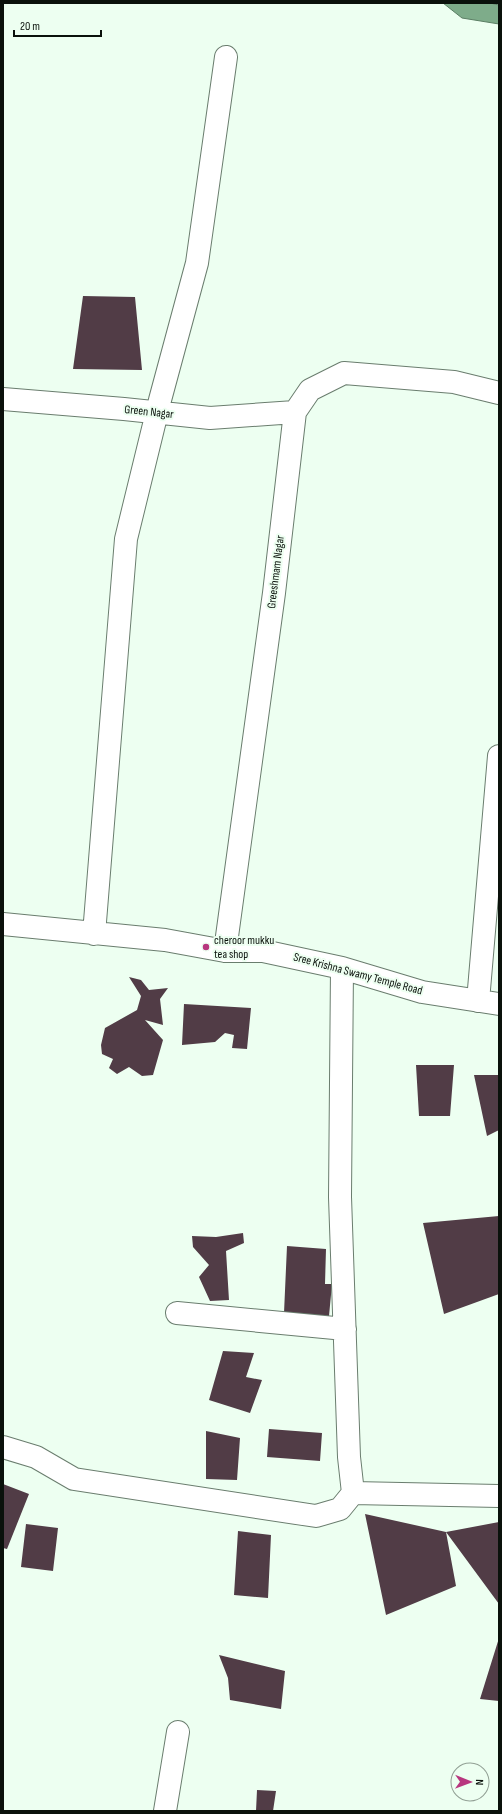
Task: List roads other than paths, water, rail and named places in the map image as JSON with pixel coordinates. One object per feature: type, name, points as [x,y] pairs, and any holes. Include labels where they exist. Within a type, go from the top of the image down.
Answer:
[{"type":"street","points":[[94,934],[126,539],[156,412],[197,263],[226,57]]},
{"type":"street","name":"Greeshmam Nagar","points":[[225,951],[274,592],[296,412],[310,390],[344,372],[454,382],[499,393]]},
{"type":"street","name":"Green Nagar","points":[[3,400],[156,412],[210,418],[296,412]]},
{"type":"street","points":[[478,1001],[499,756]]},
{"type":"street","name":"Sree Krishna Swamy Temple Road","points":[[3,924],[165,940],[225,951],[263,951],[342,968],[422,992],[499,1004]]},
{"type":"street","points":[[3,1447],[36,1457],[74,1479],[316,1516],[340,1509],[353,1492],[349,1457],[340,1197],[342,968]]},
{"type":"street","points":[[177,1313],[345,1329]]},
{"type":"street","points":[[353,1492],[499,1496]]},
{"type":"street","points":[[165,1811],[178,1732]]},
{"type":"place","name":"cheroor mukku tea shop","points":[[206,947]]}]
